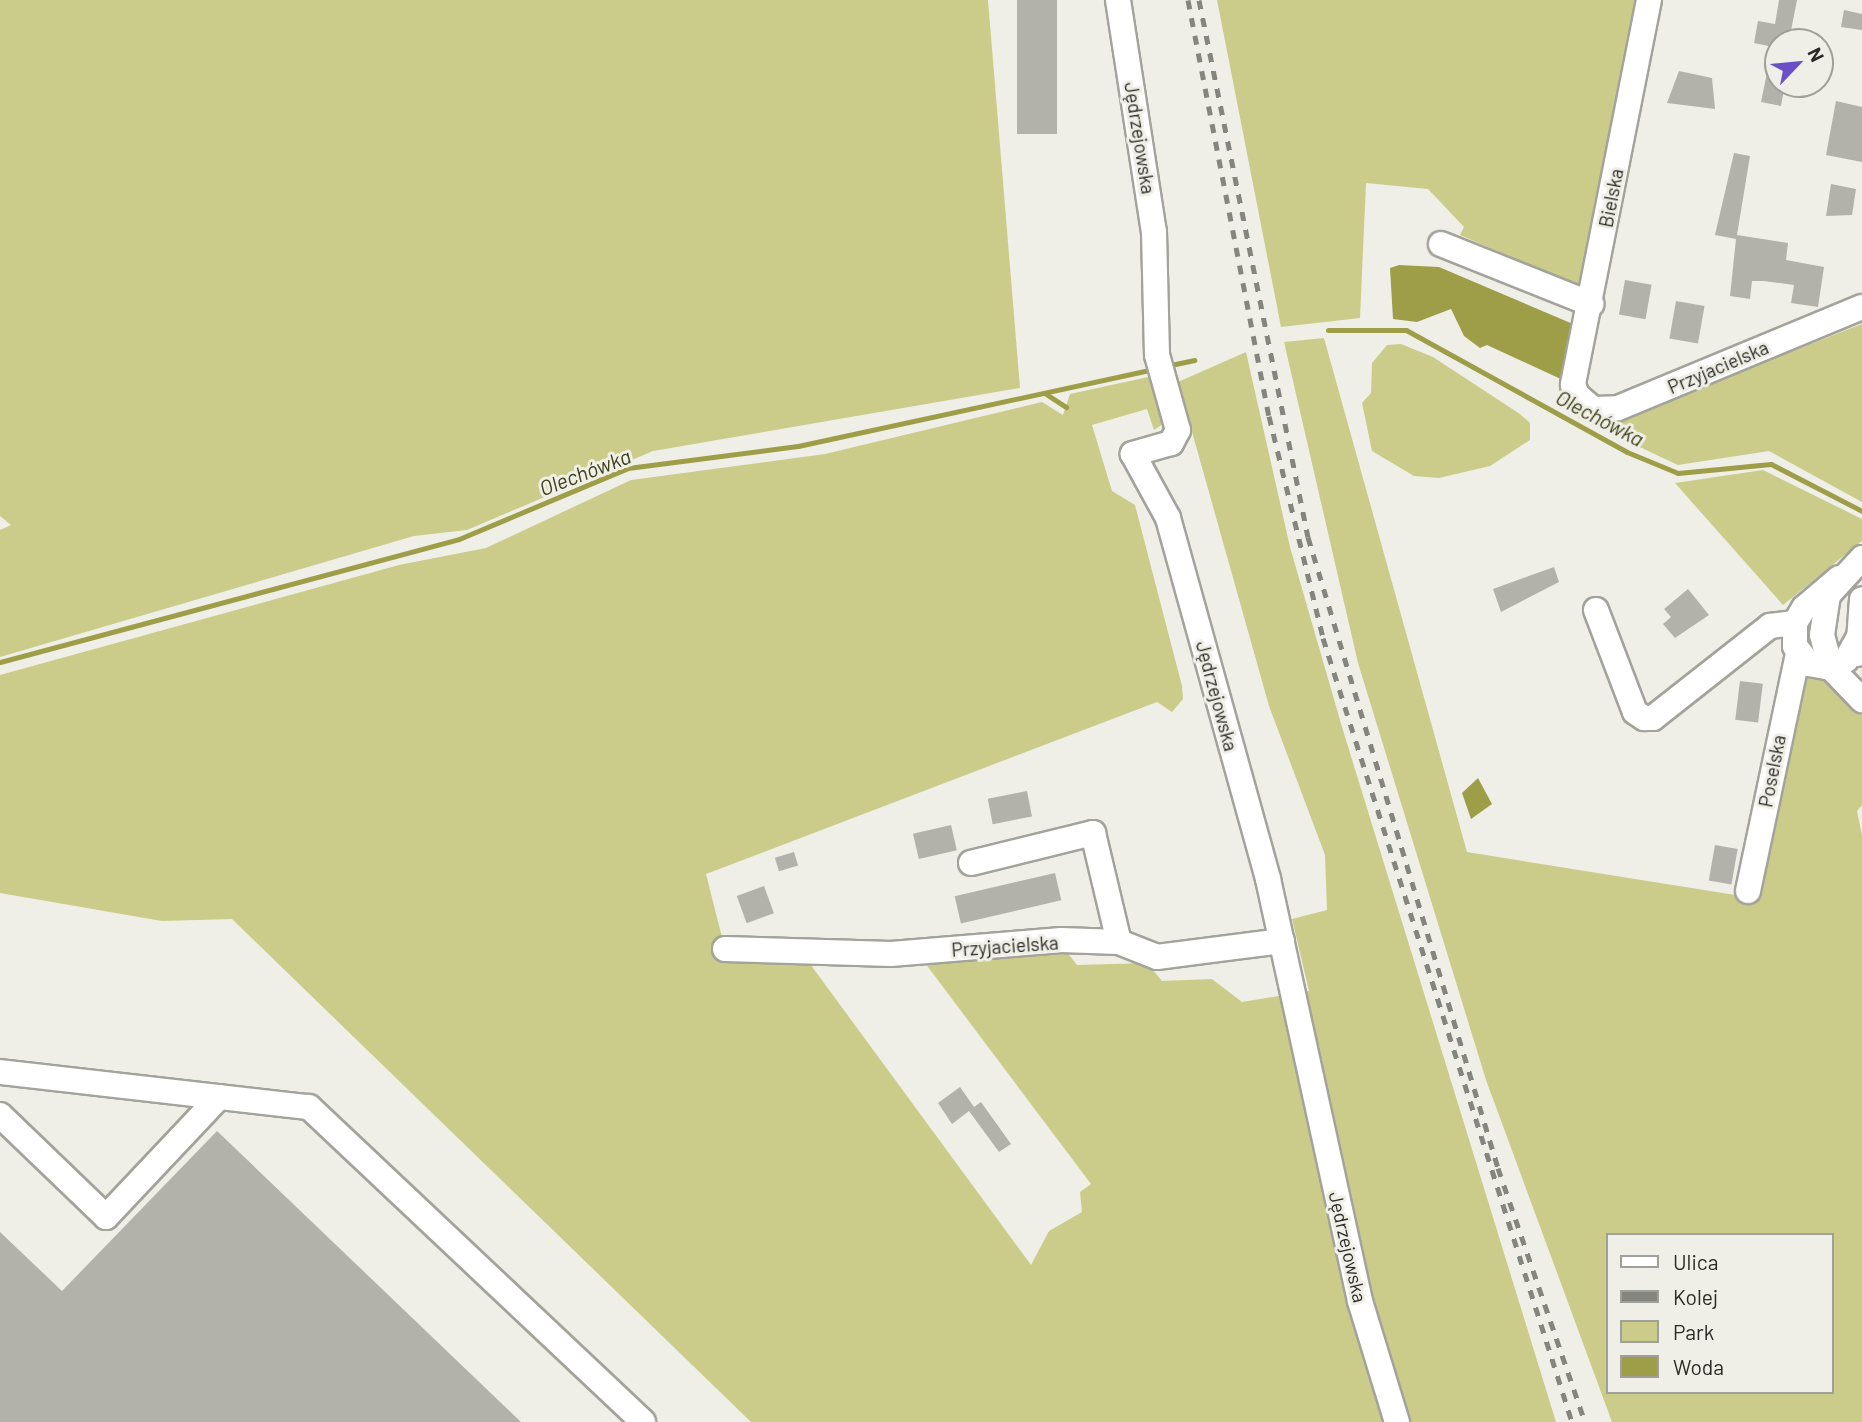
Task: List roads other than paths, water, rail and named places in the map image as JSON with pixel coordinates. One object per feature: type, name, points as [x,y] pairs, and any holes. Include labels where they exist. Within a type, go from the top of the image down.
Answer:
[{"type":"street","name":"Jędrzejowska","points":[[1118,0],[1154,232],[1157,355],[1178,436],[1132,454],[1168,518],[1282,941],[1360,1301],[1397,1422]]},
{"type":"street","name":"Bielska","points":[[1577,395],[1591,304],[1649,0]]},
{"type":"street","points":[[1441,244],[1591,304]]},
{"type":"street","name":"Przyjacielska","points":[[1577,395],[1593,409],[1618,408],[1862,307]]},
{"type":"street","points":[[1596,610],[1635,712],[1644,718],[1653,718],[1770,626],[1795,623],[1862,558]]},
{"type":"street","points":[[1830,588],[1847,600],[1860,618],[1861,699]]},
{"type":"street","points":[[1830,588],[1822,635],[1831,668],[1861,699]]},
{"type":"street","points":[[1798,653],[1809,664],[1831,668],[1846,660],[1860,618]]},
{"type":"street","name":"Poselska","points":[[1748,891],[1798,653],[1795,623]]},
{"type":"street","points":[[971,863],[1093,833],[1119,942]]},
{"type":"street","name":"Przyjacielska","points":[[725,949],[891,954],[1119,942],[1157,957],[1282,941]]},
{"type":"street","points":[[0,1072],[309,1107],[326,1117],[643,1422]]},
{"type":"street","points":[[0,1115],[106,1217],[219,1097]]},
{"type":"water","points":[[1399,265],[1439,267],[1573,324],[1565,381],[1487,345],[1480,348],[1464,336],[1451,309],[1417,322],[1393,319],[1390,268]]},
{"type":"water","points":[[1478,778],[1492,804],[1471,819],[1462,793]]},
{"type":"waterway","name":"Olechówka","points":[[1328,330],[1406,330],[1627,452],[1678,473],[1771,464],[1862,511]]},
{"type":"waterway","name":"Olechówka","points":[[1166,366],[1194,360]]},
{"type":"waterway","name":"Olechówka","points":[[0,662],[459,539],[628,468],[798,446],[1153,369]]},
{"type":"waterway","points":[[1046,394],[1066,407]]},
{"type":"railway","points":[[1188,0],[1269,416],[1323,638],[1572,1422]]},
{"type":"railway","points":[[1199,0],[1308,537],[1498,1168],[1585,1422]]}]
